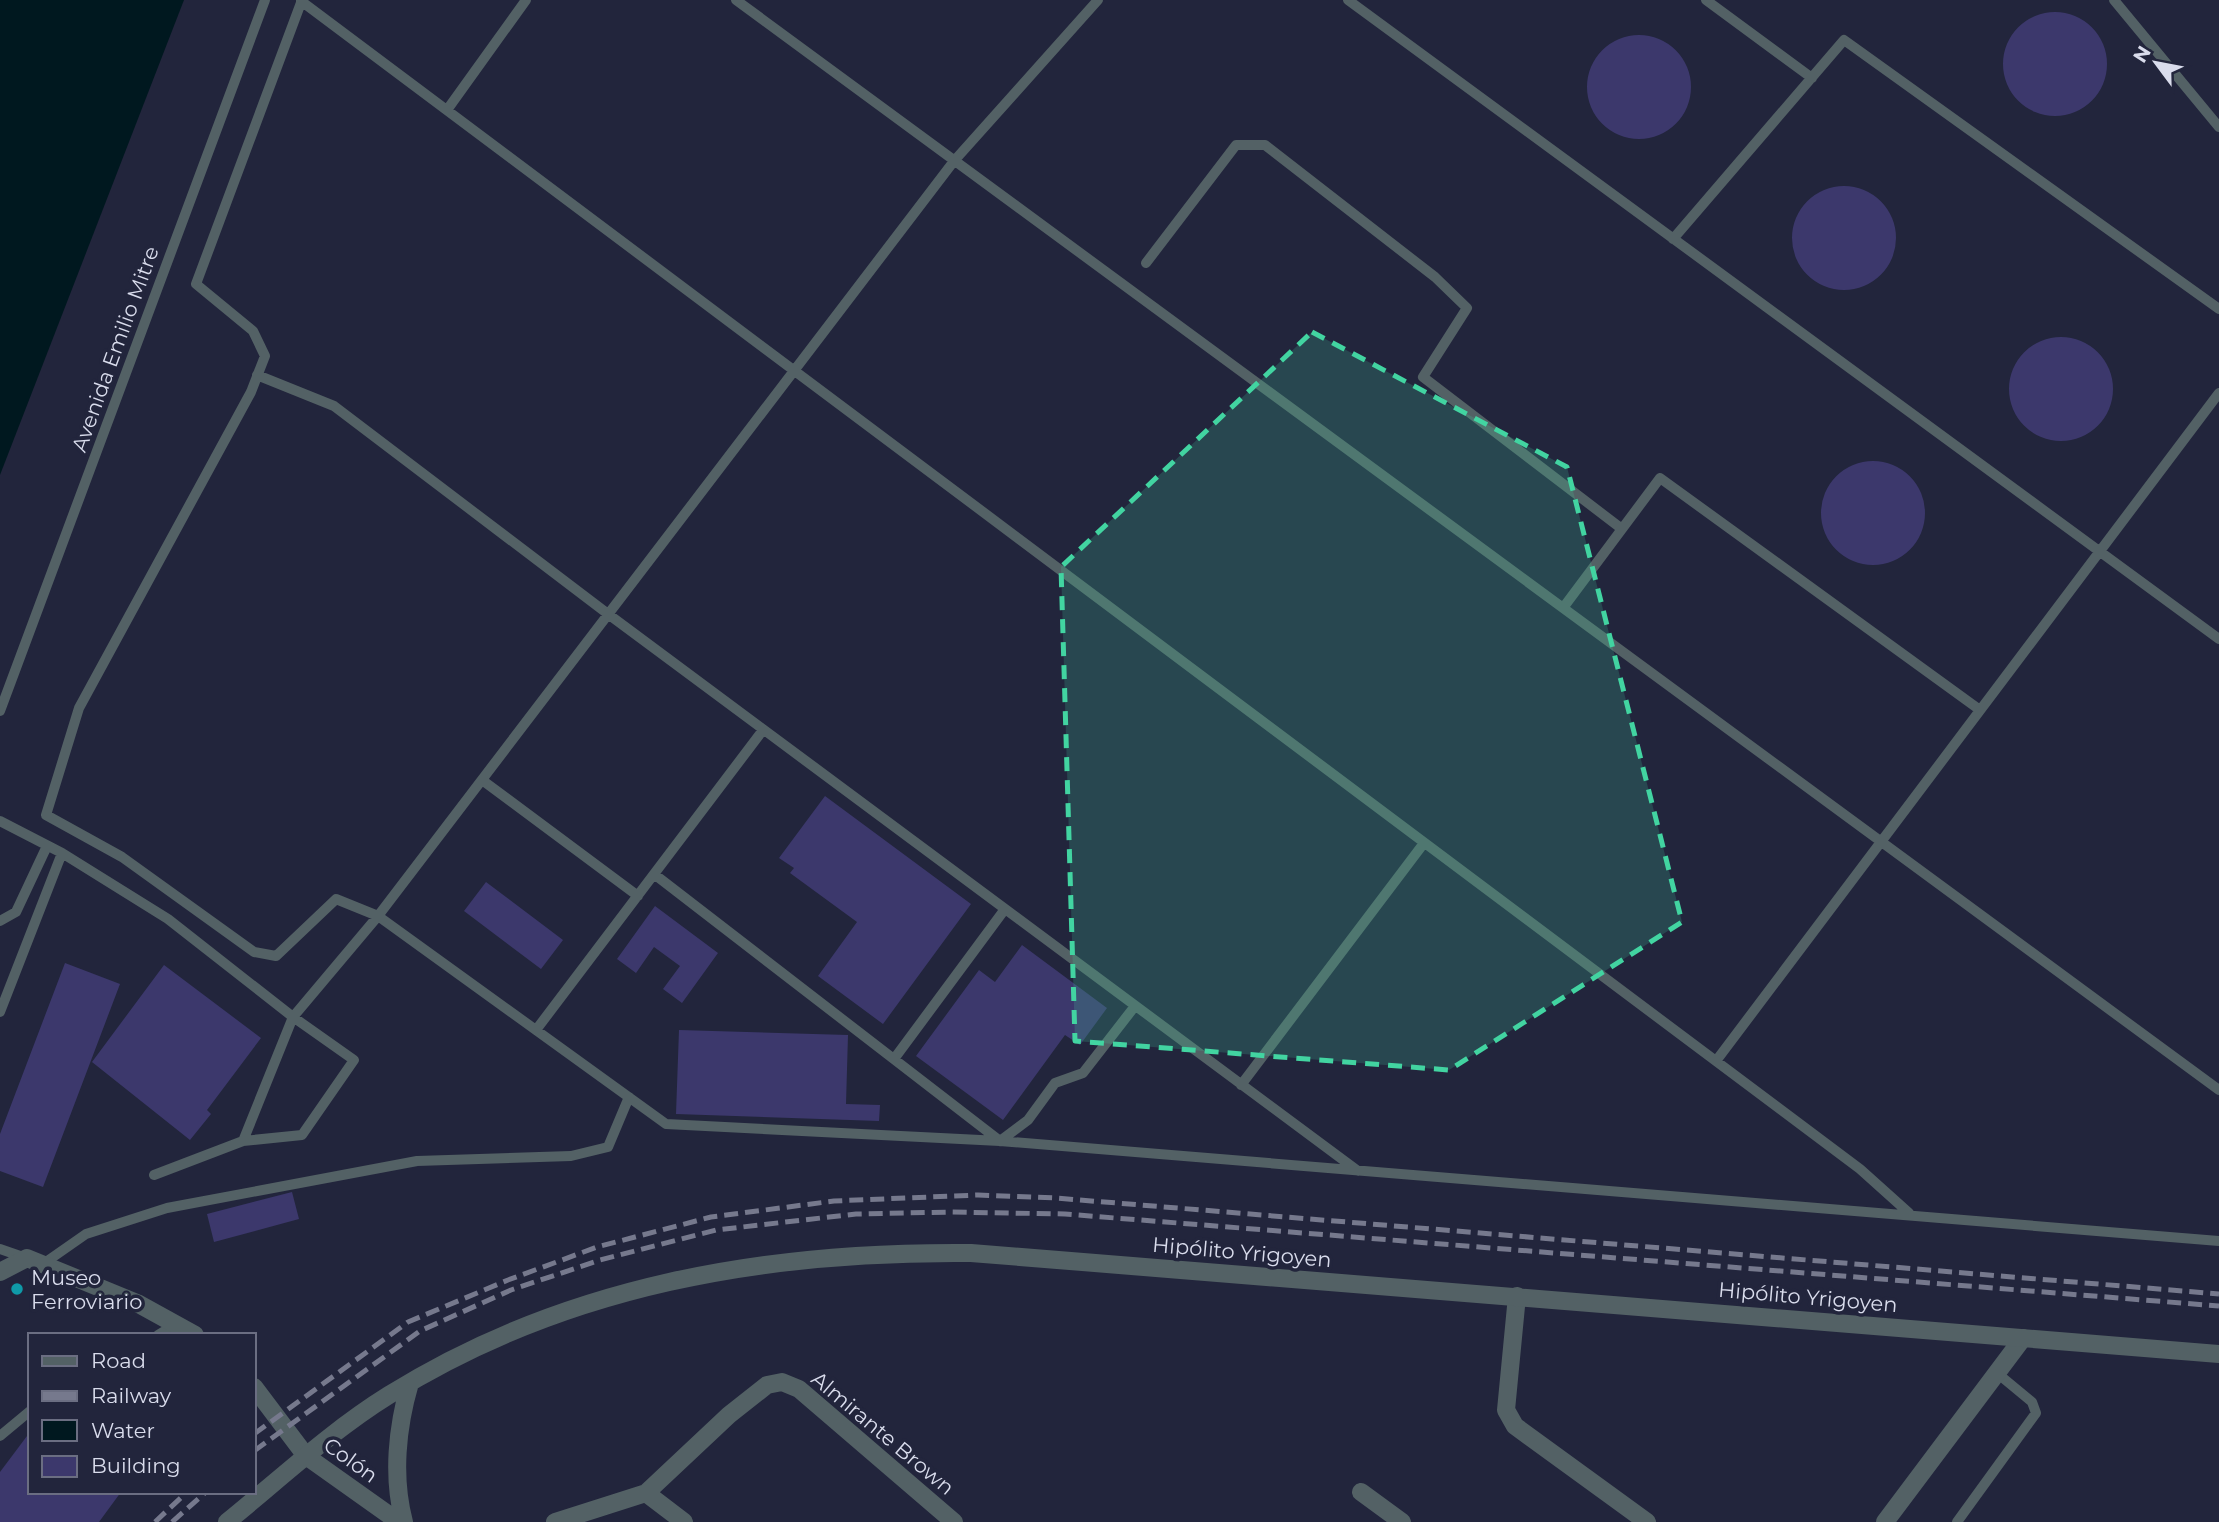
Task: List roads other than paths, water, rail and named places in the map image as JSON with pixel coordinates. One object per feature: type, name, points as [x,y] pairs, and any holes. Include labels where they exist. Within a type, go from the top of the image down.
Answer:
[{"type":"street","name":"Hipólito Yrigoyen","points":[[227,1522],[349,1422],[410,1383],[498,1335],[626,1290],[766,1265],[873,1255],[971,1253],[2219,1354]]},
{"type":"street","points":[[0,1272],[35,1261],[192,1333]]},
{"type":"street","points":[[1517,1296],[1506,1410],[1515,1426],[1647,1522]]},
{"type":"street","points":[[1887,1522],[2023,1338]]},
{"type":"street","name":"Almirante Brown","points":[[646,1493],[729,1415],[767,1385],[782,1382],[799,1389],[954,1522]]},
{"type":"street","points":[[404,1522],[399,1504],[397,1462],[401,1414],[410,1383]]},
{"type":"street","name":"Colón","points":[[256,1390],[306,1456],[398,1522]]},
{"type":"street","points":[[1361,1492],[1402,1522]]},
{"type":"street","points":[[555,1522],[646,1493],[684,1522]]},
{"type":"lane","name":"Avenida Emilio Mitre","points":[[0,711],[265,0]]},
{"type":"lane","points":[[447,110],[526,0]]},
{"type":"lane","points":[[736,0],[2219,1090]]},
{"type":"lane","points":[[243,1141],[293,1017],[379,916],[954,160],[1098,0]]},
{"type":"lane","points":[[1348,0],[2219,639]]},
{"type":"lane","points":[[1706,0],[1812,78]]},
{"type":"lane","points":[[2114,0],[2219,127]]},
{"type":"lane","points":[[1909,1214],[1860,1169],[301,1],[195,284],[253,331],[265,356],[79,708],[46,815],[122,857],[254,952],[276,956],[336,899],[379,916],[666,1124],[1000,1141],[2218,1239]]},
{"type":"lane","points":[[1673,239],[1844,40],[2219,309]]},
{"type":"lane","points":[[1146,263],[1236,145],[1265,145],[1435,277],[1467,308],[1423,377],[1622,529]]},
{"type":"lane","points":[[257,375],[334,406],[763,730],[1358,1171]]},
{"type":"lane","points":[[1716,1061],[2219,393]]},
{"type":"lane","points":[[1563,608],[1660,478],[1980,710]]},
{"type":"lane","points":[[536,1030],[763,730]]},
{"type":"lane","points":[[482,779],[638,896]]},
{"type":"lane","points":[[0,821],[62,853],[168,919],[293,1017],[354,1060],[302,1135],[243,1141],[154,1175]]},
{"type":"lane","points":[[1241,1085],[1424,843]]},
{"type":"lane","points":[[0,920],[16,912],[47,846]]},
{"type":"lane","points":[[0,1012],[62,853]]},
{"type":"lane","points":[[654,874],[1000,1141]]},
{"type":"lane","points":[[894,1059],[1005,909]]},
{"type":"lane","points":[[1000,1141],[1028,1120],[1055,1083],[1083,1073],[1135,1006]]},
{"type":"lane","points":[[0,1248],[35,1261],[86,1234],[167,1208],[417,1161],[571,1156],[608,1147],[629,1097]]},
{"type":"lane","points":[[162,1333],[176,1324]]},
{"type":"lane","points":[[1956,1522],[2036,1413],[2032,1402],[1997,1373]]},
{"type":"lane","points":[[0,1436],[28,1413]]},
{"type":"water","points":[[0,0],[184,0],[0,475]]},
{"type":"railway","points":[[256,1433],[408,1322],[508,1280],[597,1247],[711,1217],[834,1201],[978,1195],[1056,1198],[2219,1294]]},
{"type":"railway","points":[[256,1450],[420,1331],[511,1290],[600,1260],[716,1230],[856,1214],[1065,1214],[2219,1306]]},
{"type":"railway","points":[[155,1522],[185,1494]]},
{"type":"railway","points":[[172,1522],[204,1494]]},
{"type":"place","name":"Museo Ferroviario","points":[[17,1289]]}]
